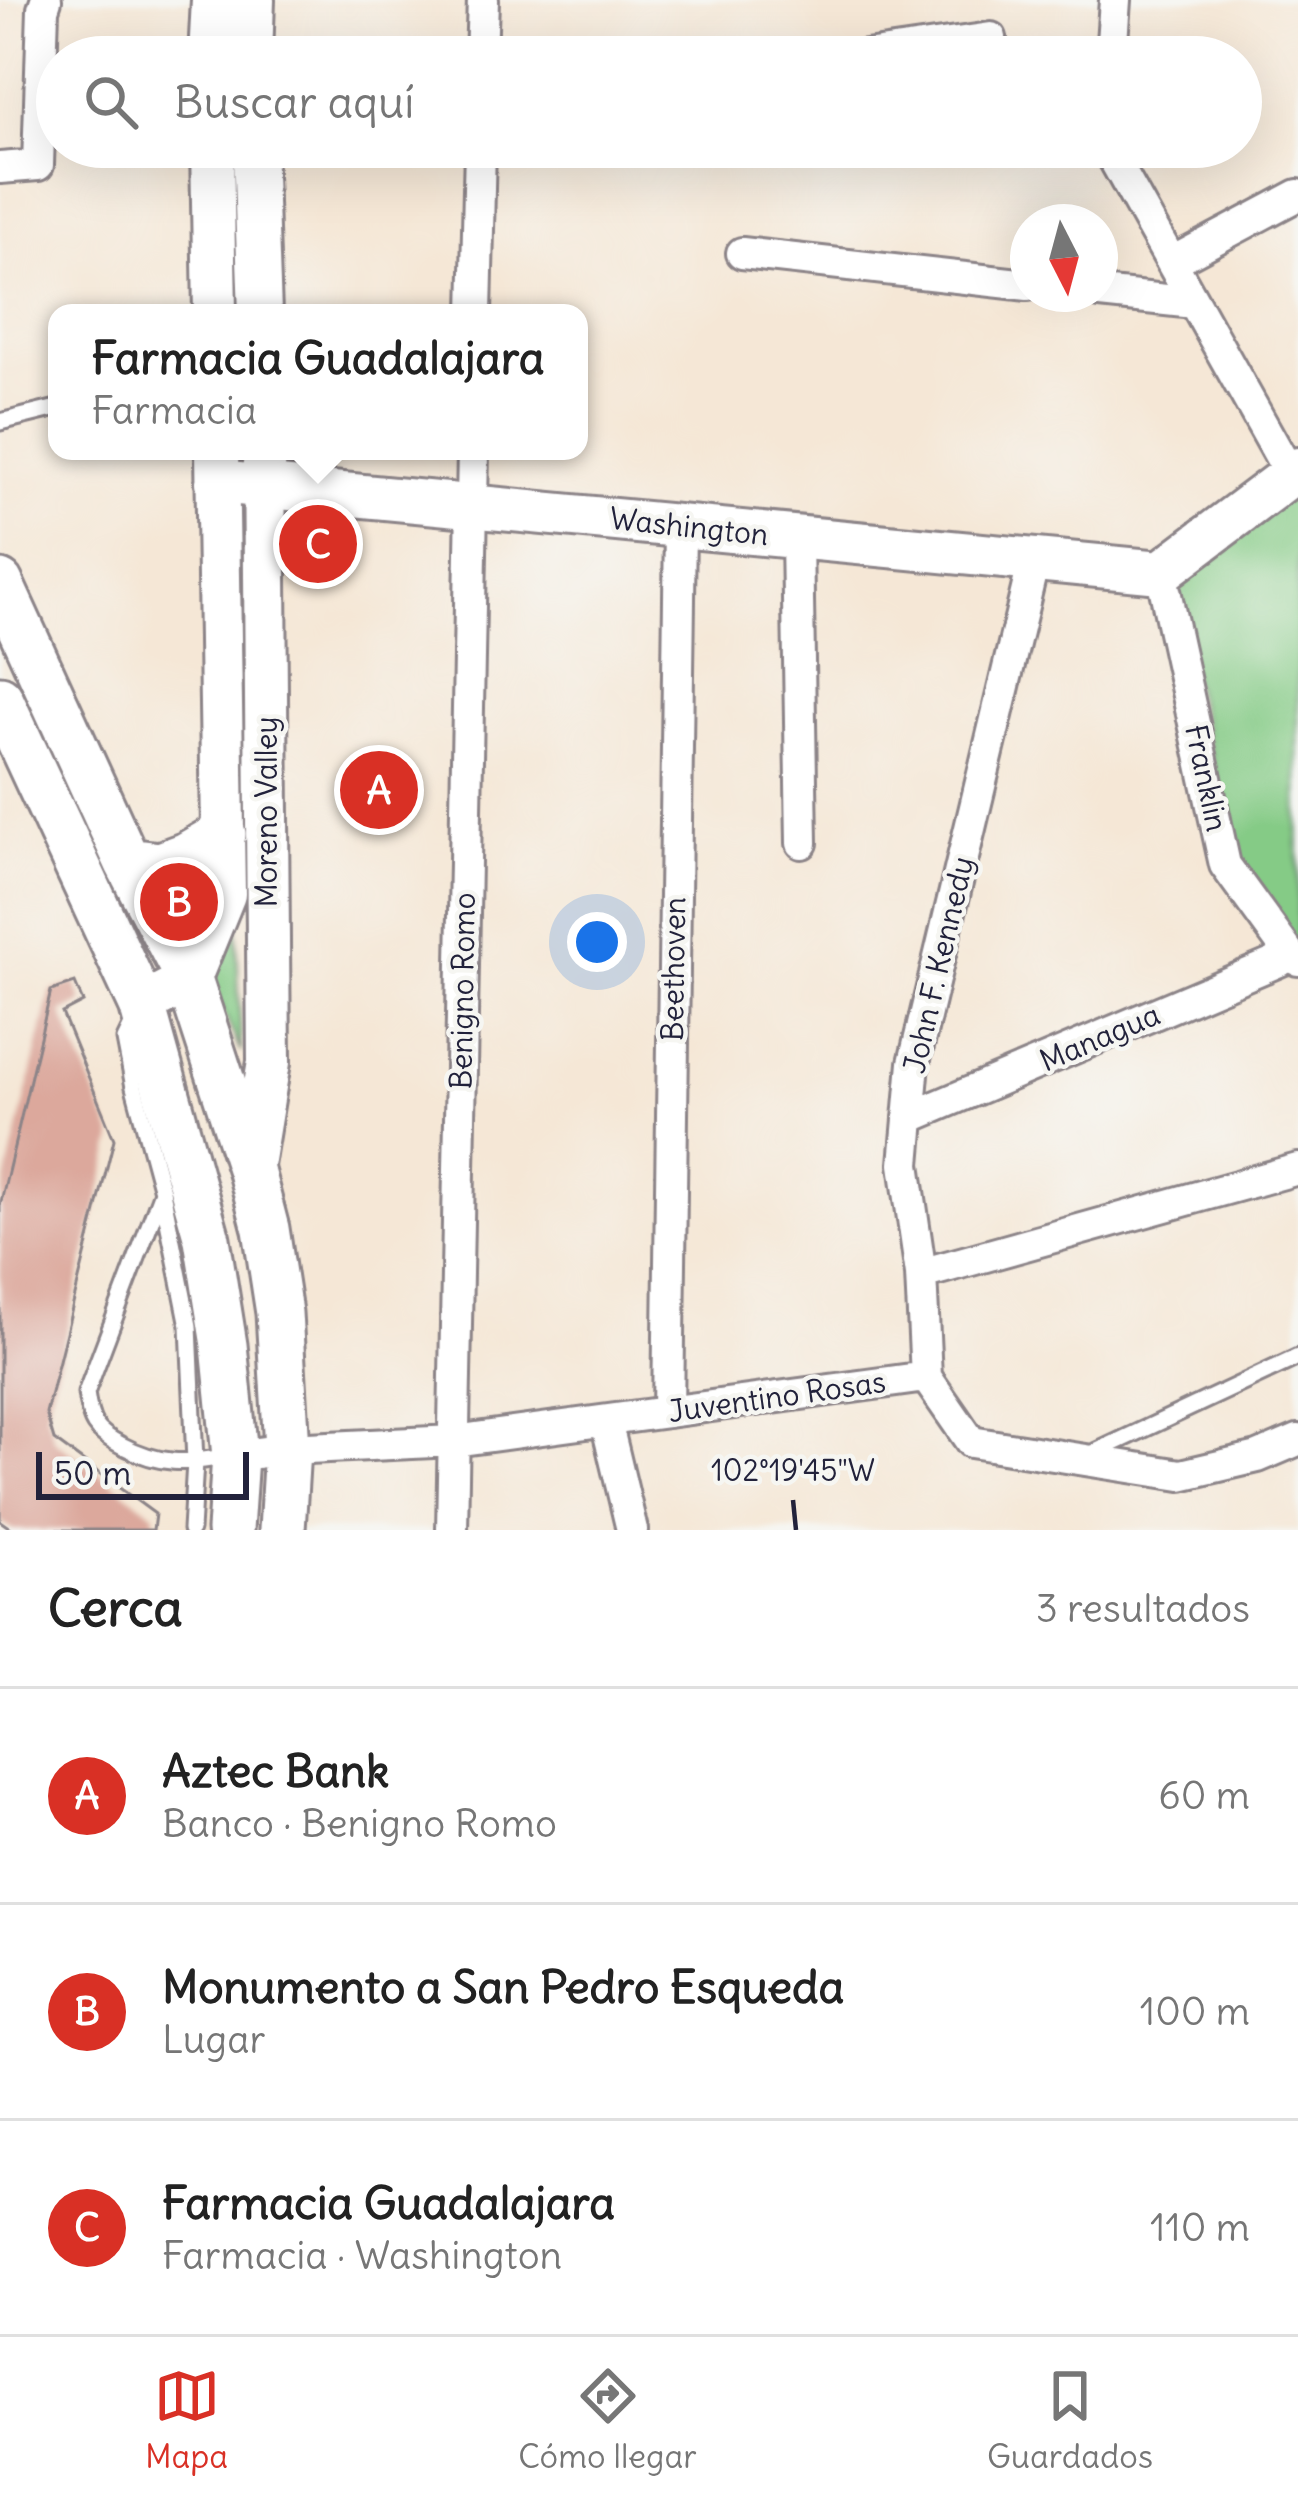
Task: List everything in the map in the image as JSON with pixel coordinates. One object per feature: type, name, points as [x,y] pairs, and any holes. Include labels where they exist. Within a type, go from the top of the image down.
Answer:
[{"type":"main road","points":[[0,583],[127,861],[189,980],[251,1172],[266,1229],[279,1313],[287,1449],[282,1530]]},
{"type":"main road","points":[[0,699],[142,1005],[207,1239],[224,1345],[215,1459],[230,1530]]},
{"type":"main road","points":[[127,861],[160,865],[223,834]]},
{"type":"street","points":[[42,36],[46,0]]},
{"type":"street","points":[[211,36],[213,0]]},
{"type":"street","points":[[252,36],[254,0]]},
{"type":"street","points":[[482,36],[483,0]]},
{"type":"street","points":[[1112,36],[1115,0]]},
{"type":"street","points":[[0,168],[36,165]]},
{"type":"street","points":[[212,168],[214,304]]},
{"type":"street","points":[[255,168],[260,304]]},
{"type":"street","points":[[476,304],[479,168]]},
{"type":"street","points":[[1119,168],[1294,471],[1160,572]]},
{"type":"street","points":[[1172,262],[1298,195]]},
{"type":"street","points":[[742,253],[1010,283]]},
{"type":"street","points":[[1118,295],[1194,303]]},
{"type":"street","name":"Benigno Romo","points":[[452,1530],[473,460]]},
{"type":"street","name":"Washington","points":[[217,466],[265,469],[472,506],[1160,572]]},
{"type":"street","name":"Moreno Valley","points":[[189,980],[224,894],[217,466]]},
{"type":"street","name":"Moreno Valley","points":[[251,1172],[268,1063],[265,469]]},
{"type":"street","name":"Beethoven","points":[[668,1412],[680,526]]},
{"type":"street","points":[[797,538],[802,844]]},
{"type":"street","name":"John F. Kennedy","points":[[926,1377],[921,1274],[905,1164],[914,1063],[1034,560]]},
{"type":"street","name":"Franklin","points":[[1160,572],[1225,865],[1296,964]]},
{"type":"street","name":"Managua","points":[[909,1118],[1296,964]]},
{"type":"street","points":[[142,1005],[189,980]]},
{"type":"street","points":[[921,1274],[1298,1169]]},
{"type":"street","name":"Juventino Rosas","points":[[215,1459],[287,1449],[454,1441],[926,1377],[971,1442],[1181,1474],[1258,1457],[1298,1440]]},
{"type":"street","points":[[607,1421],[632,1530]]},
{"type":"lane","points":[[0,422],[48,410]]},
{"type":"lane","points":[[142,1005],[125,1040],[162,1191],[215,1459],[191,1530]]},
{"type":"lane","points":[[162,1191],[86,1393],[89,1416],[100,1434],[150,1460],[215,1459]]},
{"type":"lane","points":[[1080,1459],[1298,1357]]},
{"type":"green space","points":[[1298,482],[1298,950],[1237,863],[1167,576]]},
{"type":"green space","points":[[236,915],[241,1052],[203,966]]},
{"type":"building","points":[[75,983],[83,1002],[62,1013],[114,1139],[46,1413],[54,1440],[155,1514],[153,1530],[13,1530],[0,1521],[0,1206],[51,991]]},
{"type":"place","name":"Farmacia Guadalajara","points":[[318,544]]},
{"type":"place","name":"Aztec Bank","points":[[379,790]]},
{"type":"place","name":"Monumento a San Pedro Esqueda","points":[[179,902]]}]
